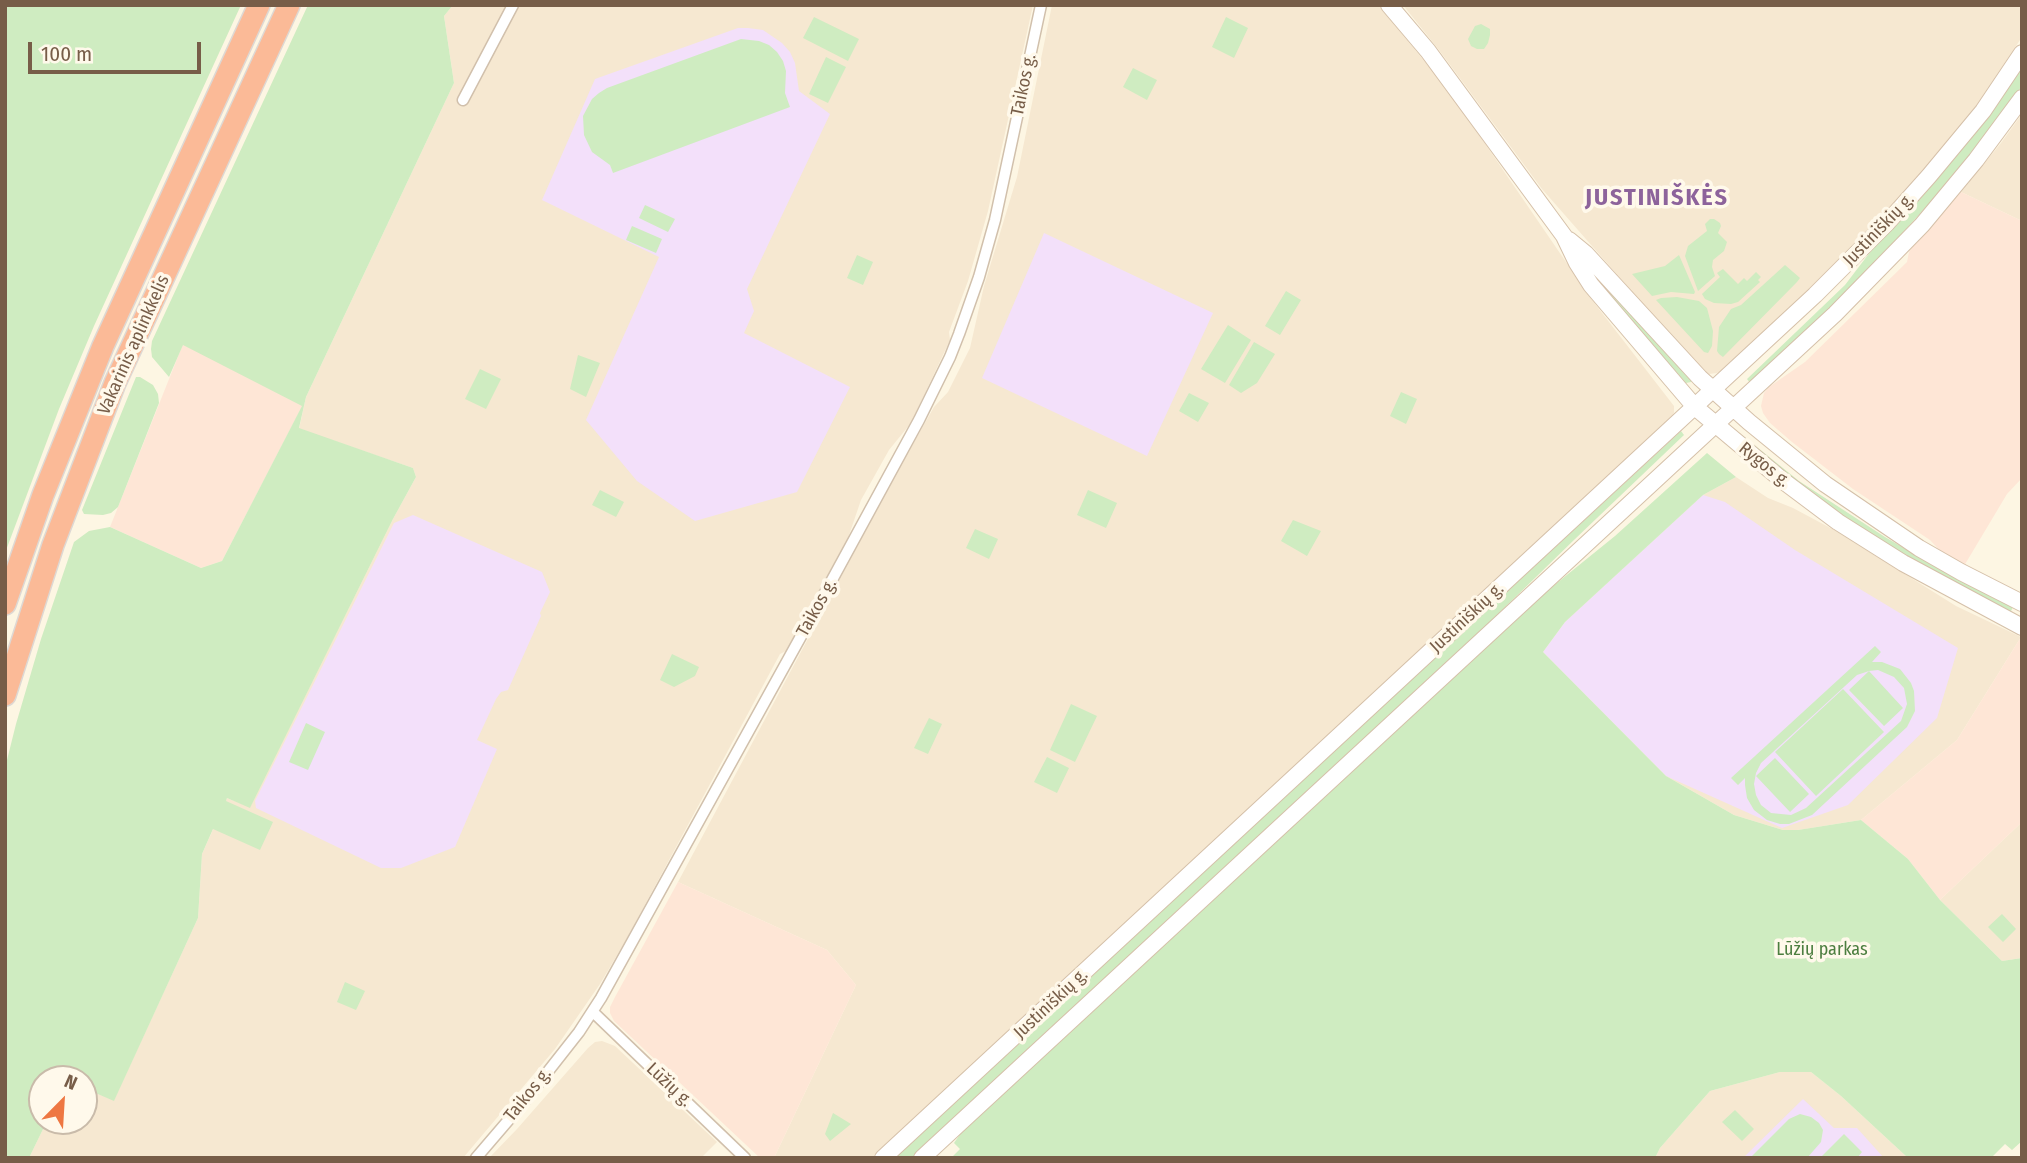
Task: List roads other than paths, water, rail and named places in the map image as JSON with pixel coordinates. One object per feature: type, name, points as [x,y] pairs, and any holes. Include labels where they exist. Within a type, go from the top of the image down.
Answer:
[{"type":"highway","name":"Vakarinis aplinkkelis","points":[[5,604],[47,483],[103,346],[259,5]]},
{"type":"highway","name":"Vakarinis aplinkkelis","points":[[5,695],[53,545],[116,383],[289,5]]},
{"type":"main road","name":"Rygos g.","points":[[1389,5],[1428,51],[1564,236],[1591,285],[1695,407],[1782,480],[1838,522],[1903,563],[2022,627]]},
{"type":"main road","name":"Justiniškių g.","points":[[883,1158],[1815,295],[1887,223],[1929,176],[1983,111],[2022,53]]},
{"type":"main road","name":"Justiniškių g.","points":[[922,1158],[1835,314],[1922,225],[1976,160],[2022,98]]},
{"type":"main road","name":"Rygos g.","points":[[1564,236],[1586,254],[1713,391],[1825,484],[1884,525],[1961,572],[2022,603]]},
{"type":"street","points":[[463,100],[513,5]]},
{"type":"street","name":"Taikos g.","points":[[476,1158],[524,1102],[593,1012],[919,420],[950,356],[979,278],[995,220],[1041,5]]},
{"type":"street","name":"Lūžių g.","points":[[593,1012],[745,1158]]},
{"type":"district","name":"JUSTINIŠKĖS","points":[[1657,198]]},
{"type":"park label","name":"Lūžių parkas","points":[[1822,950]]}]
